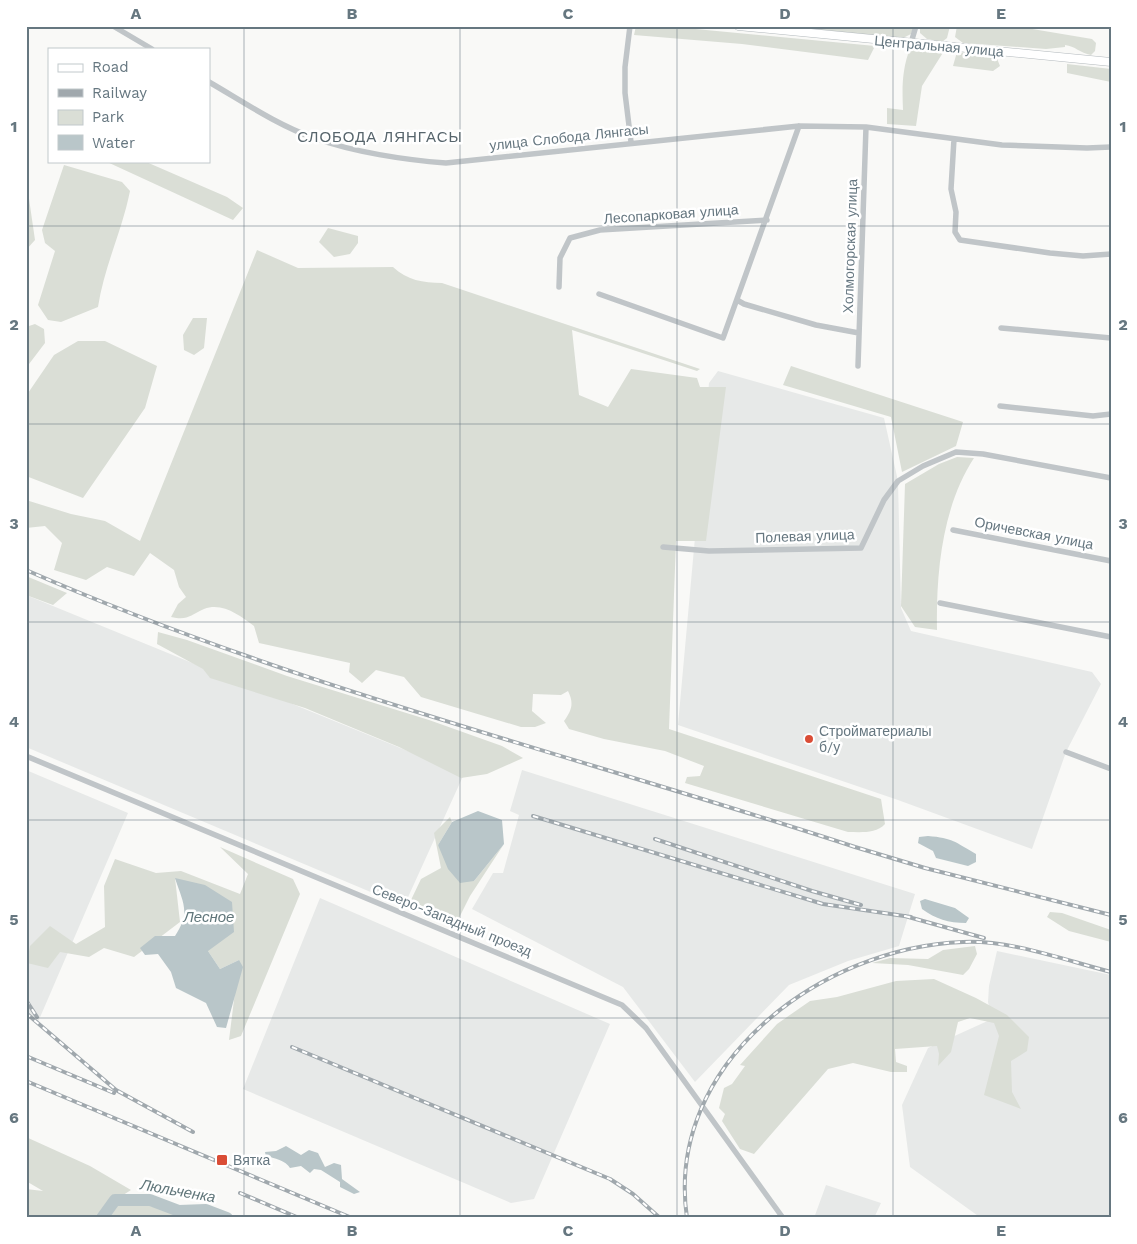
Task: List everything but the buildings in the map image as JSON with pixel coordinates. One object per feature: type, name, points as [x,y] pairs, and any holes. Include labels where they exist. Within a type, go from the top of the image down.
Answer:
[{"type":"street","points":[[113,26],[150,48]]},
{"type":"street","points":[[630,26],[625,67],[625,93],[631,142]]},
{"type":"street","name":"Центральная улица","points":[[738,26],[1111,62]]},
{"type":"street","points":[[911,44],[916,26]]},
{"type":"street","name":"улица Слобода Лянгасы","points":[[210,83],[281,123],[314,138],[408,160],[446,163],[631,142],[799,126],[866,127],[1012,145],[1111,147]]},
{"type":"street","points":[[599,294],[723,338],[767,220],[799,126]]},
{"type":"street","name":"Холмогорская улица","points":[[858,366],[866,127]]},
{"type":"street","points":[[954,139],[951,189],[956,212],[955,232],[960,240],[1050,253],[1083,256],[1111,254]]},
{"type":"street","name":"Лесопарковая улица","points":[[559,288],[560,258],[570,238],[600,230],[767,220]]},
{"type":"street","points":[[737,300],[744,304],[816,325],[860,333]]},
{"type":"street","points":[[1001,328],[1111,338]]},
{"type":"street","points":[[1000,406],[1093,416],[1111,414]]},
{"type":"street","name":"Полевая улица","points":[[663,547],[709,551],[861,548],[884,500],[898,481],[923,466],[956,452],[983,454],[1111,478]]},
{"type":"street","name":"Оричевская улица","points":[[953,530],[1111,561]]},
{"type":"street","points":[[940,603],[1111,637]]},
{"type":"street","points":[[1066,752],[1111,769]]},
{"type":"street","name":"Северо-Западный проезд","points":[[26,756],[622,1005],[646,1028],[783,1218]]},
{"type":"shaded area","points":[[718,371],[884,418],[898,481],[901,608],[911,631],[1092,672],[1101,684],[1066,752],[1032,849],[898,800],[678,725],[709,383]]},
{"type":"shaded area","points":[[26,595],[464,774],[404,906],[26,747]]},
{"type":"shaded area","points":[[26,770],[128,813],[38,1022],[26,1017]]},
{"type":"shaded area","points":[[522,770],[915,894],[899,946],[848,961],[789,985],[695,1082],[623,987],[472,909],[493,873],[503,873],[519,815],[510,811]]},
{"type":"shaded area","points":[[320,898],[610,1024],[534,1199],[511,1203],[243,1089]]},
{"type":"shaded area","points":[[997,951],[1111,975],[1111,1218],[981,1218],[910,1167],[902,1105],[928,1048],[992,1019],[988,1002],[989,986]]},
{"type":"shaded area","points":[[826,1185],[881,1203],[874,1218],[814,1218]]},
{"type":"green space","points":[[636,26],[664,26],[875,46],[868,60],[742,44],[634,35]]},
{"type":"green space","points":[[782,26],[914,26],[911,34],[903,38]]},
{"type":"green space","points":[[920,26],[950,26],[947,38],[942,42],[927,39],[920,33]]},
{"type":"green space","points":[[957,26],[1014,26],[1092,39],[1096,43],[1095,51],[1091,55],[1065,45],[1065,47],[1046,49],[963,43],[955,37]]},
{"type":"green space","points":[[910,48],[944,51],[922,86],[916,126],[887,124],[887,108],[903,110],[903,79]]},
{"type":"green space","points":[[957,52],[996,56],[1000,66],[993,71],[953,66]]},
{"type":"green space","points":[[1067,64],[1111,69],[1111,82],[1067,73]]},
{"type":"green space","points":[[107,162],[146,162],[227,197],[243,208],[233,220]]},
{"type":"green space","points":[[64,165],[122,182],[130,191],[104,278],[98,307],[61,322],[48,320],[38,305],[55,251],[45,243],[42,230]]},
{"type":"green space","points":[[26,178],[35,240],[26,250]]},
{"type":"green space","points":[[328,228],[358,236],[358,243],[350,254],[334,257],[319,242]]},
{"type":"green space","points":[[257,250],[298,268],[393,267],[404,275],[416,280],[442,283],[700,369],[697,371],[572,330],[579,395],[608,407],[631,369],[697,378],[700,387],[726,387],[706,541],[676,541],[669,729],[881,799],[885,824],[873,831],[848,832],[685,783],[687,777],[700,776],[704,766],[665,751],[604,739],[569,729],[564,721],[571,706],[568,691],[561,695],[533,694],[532,711],[546,723],[535,727],[521,727],[421,697],[404,677],[376,670],[362,683],[349,672],[350,663],[259,643],[254,626],[231,611],[211,607],[185,618],[171,617],[178,604],[186,597],[179,587],[174,570],[150,553],[134,576],[107,567],[86,580],[54,570],[62,543],[45,526],[26,528],[26,500],[71,514],[105,521],[140,541]]},
{"type":"green space","points":[[193,318],[207,318],[204,348],[194,355],[184,350],[183,335]]},
{"type":"green space","points":[[35,324],[44,329],[45,343],[26,368],[26,327]]},
{"type":"green space","points":[[78,341],[105,341],[157,366],[145,408],[83,498],[26,476],[26,396],[54,355]]},
{"type":"green space","points":[[791,366],[963,422],[956,446],[902,472],[891,417],[783,385]]},
{"type":"green space","points":[[957,457],[974,458],[963,477],[955,498],[943,541],[938,586],[937,630],[915,627],[901,606],[905,484],[939,464]]},
{"type":"green space","points":[[26,576],[67,593],[53,605],[26,595]]},
{"type":"green space","points":[[158,632],[187,640],[287,676],[429,720],[502,746],[523,758],[487,774],[461,778],[399,747],[305,708],[210,678],[203,669],[157,644]]},
{"type":"green space","points":[[450,817],[452,822],[438,845],[474,881],[504,844],[470,896],[457,922],[442,918],[411,900],[421,879],[441,868],[434,833]]},
{"type":"green space","points":[[220,847],[293,879],[300,894],[241,1036],[229,1040],[239,960],[220,969],[208,951],[175,878],[180,922],[134,957],[104,948],[89,957],[60,952],[48,968],[27,963],[30,946],[50,926],[76,944],[105,927],[104,886],[115,859],[156,873],[181,871],[240,894],[248,874]]},
{"type":"green space","points":[[1050,912],[1062,913],[1111,930],[1111,942],[1069,931],[1047,917]]},
{"type":"green space","points":[[975,946],[977,954],[969,969],[963,975],[908,965],[872,963],[890,958],[928,959],[943,950]]},
{"type":"green space","points":[[934,979],[976,998],[1007,1015],[1029,1037],[1027,1051],[1011,1061],[1012,1092],[1021,1109],[984,1095],[999,1036],[994,1023],[970,1018],[958,1022],[951,1052],[938,1066],[939,1054],[937,1046],[895,1049],[896,1062],[907,1066],[907,1072],[891,1072],[853,1063],[828,1069],[754,1154],[740,1149],[722,1121],[725,1114],[719,1108],[724,1088],[732,1084],[745,1066],[740,1065],[777,1024],[810,1001],[837,997],[896,981]]},
{"type":"green space","points":[[26,1137],[90,1166],[131,1190],[120,1197],[125,1203],[208,1218],[26,1218],[26,1189],[43,1191],[26,1181]]},
{"type":"water","points":[[478,811],[502,820],[504,844],[474,881],[460,883],[448,869],[438,845],[452,822]]},
{"type":"water","points":[[928,836],[949,839],[976,854],[976,862],[968,866],[936,858],[933,851],[918,843],[919,837]]},
{"type":"water","name":"Лесное","points":[[175,878],[205,885],[232,902],[234,932],[208,951],[220,969],[239,960],[243,967],[226,1028],[217,1027],[206,1003],[176,988],[171,972],[158,954],[145,955],[140,948],[155,936],[175,936],[180,928],[184,907]]},
{"type":"water","points":[[925,899],[955,908],[969,918],[966,923],[937,918],[922,909],[920,901]]},
{"type":"water","points":[[286,1146],[301,1155],[309,1150],[318,1153],[325,1167],[334,1163],[341,1165],[342,1179],[360,1192],[354,1194],[340,1187],[340,1182],[321,1170],[314,1169],[310,1173],[301,1166],[290,1168],[280,1160],[266,1157],[265,1152],[276,1151]]},
{"type":"waterway","name":"Люльченка","points":[[102,1218],[115,1200],[150,1200],[179,1211],[206,1210],[227,1218]]},
{"type":"railway","points":[[26,570],[127,612],[229,650],[333,685],[925,868],[1111,915]]},
{"type":"railway","points":[[533,816],[823,904],[911,917]]},
{"type":"railway","points":[[655,839],[812,891],[861,905]]},
{"type":"railway","points":[[905,916],[984,938]]},
{"type":"railway","points":[[687,1218],[686,1162],[701,1110],[727,1064],[764,1024],[808,991],[857,965],[910,949],[963,942],[982,942],[1019,947],[1111,972]]},
{"type":"railway","points":[[26,1000],[37,1017]]},
{"type":"railway","points":[[26,1013],[116,1090],[193,1132]]},
{"type":"railway","points":[[292,1047],[610,1179],[633,1194],[660,1218]]},
{"type":"railway","points":[[26,1056],[114,1093]]},
{"type":"railway","points":[[26,1081],[352,1218]]},
{"type":"railway","points":[[240,1193],[299,1218]]},
{"type":"place","name":"Стройматериалы б/у","points":[[809,739]]},
{"type":"place","name":"Вятка","points":[[222,1160]]},
{"type":"district","name":"СЛОБОДА ЛЯНГАСЫ","points":[[380,137]]}]
